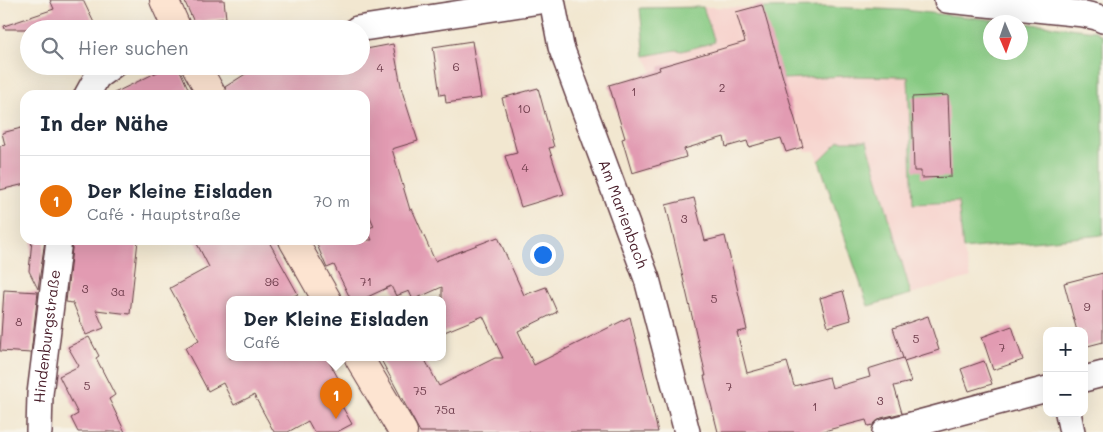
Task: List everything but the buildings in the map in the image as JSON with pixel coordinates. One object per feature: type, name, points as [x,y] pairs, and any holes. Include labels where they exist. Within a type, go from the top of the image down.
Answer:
[{"type":"street","points":[[164,0],[173,20]]},
{"type":"street","points":[[370,27],[546,0]]},
{"type":"street","name":"Am Marienbach","points":[[552,0],[561,47],[647,279],[687,432]]},
{"type":"street","points":[[947,0],[1084,14],[1103,20]]},
{"type":"street","points":[[90,90],[100,75]]},
{"type":"street","points":[[201,75],[209,90]]},
{"type":"street","name":"Hindenburgstraße","points":[[39,432],[40,394],[58,245]]},
{"type":"street","points":[[296,245],[325,296]]},
{"type":"street","points":[[362,361],[402,432]]},
{"type":"street","points":[[1088,378],[1103,374]]},
{"type":"street","points":[[885,432],[1043,390]]},
{"type":"street","points":[[1069,417],[1072,432]]},
{"type":"shaded area","points":[[640,8],[761,8],[783,79],[846,76],[908,77],[913,204],[958,201],[963,249],[971,277],[868,306],[815,151],[805,151],[803,147],[786,152],[781,138],[749,147],[747,141],[726,147],[723,137],[684,149],[686,157],[632,173],[622,139],[629,136],[660,98],[645,56]]},
{"type":"green space","points":[[703,7],[715,42],[682,51],[676,50],[645,56],[640,8]]},
{"type":"green space","points":[[826,7],[903,10],[983,19],[983,60],[1028,60],[1028,24],[1096,31],[1103,36],[1103,235],[963,249],[958,202],[913,204],[908,77],[846,76],[783,79],[761,8]]},
{"type":"green space","points":[[839,141],[867,141],[911,294],[868,306],[819,161]]},
{"type":"place","name":"Der Kleine Eisladen","points":[[336,419]]}]
